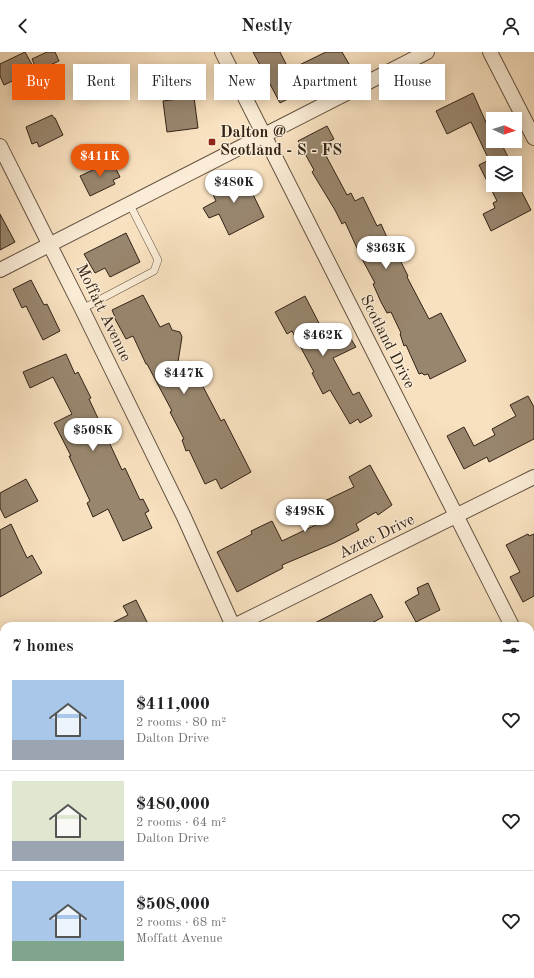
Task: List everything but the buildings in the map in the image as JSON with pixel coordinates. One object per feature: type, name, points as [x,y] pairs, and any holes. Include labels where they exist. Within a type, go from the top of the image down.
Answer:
[{"type":"street","name":"Scotland Drive","points":[[222,52],[510,622]]},
{"type":"street","points":[[0,270],[427,52]]},
{"type":"street","points":[[490,52],[534,138]]},
{"type":"street","name":"Moffatt Avenue","points":[[0,146],[50,244],[184,517],[231,622]]},
{"type":"street","name":"Aztec Drive","points":[[241,622],[456,517],[534,477]]},
{"type":"lane","points":[[82,309],[154,271],[158,260],[129,203]]},
{"type":"place","name":"Dalton @ Scotland - S - FS","points":[[212,142]]}]
